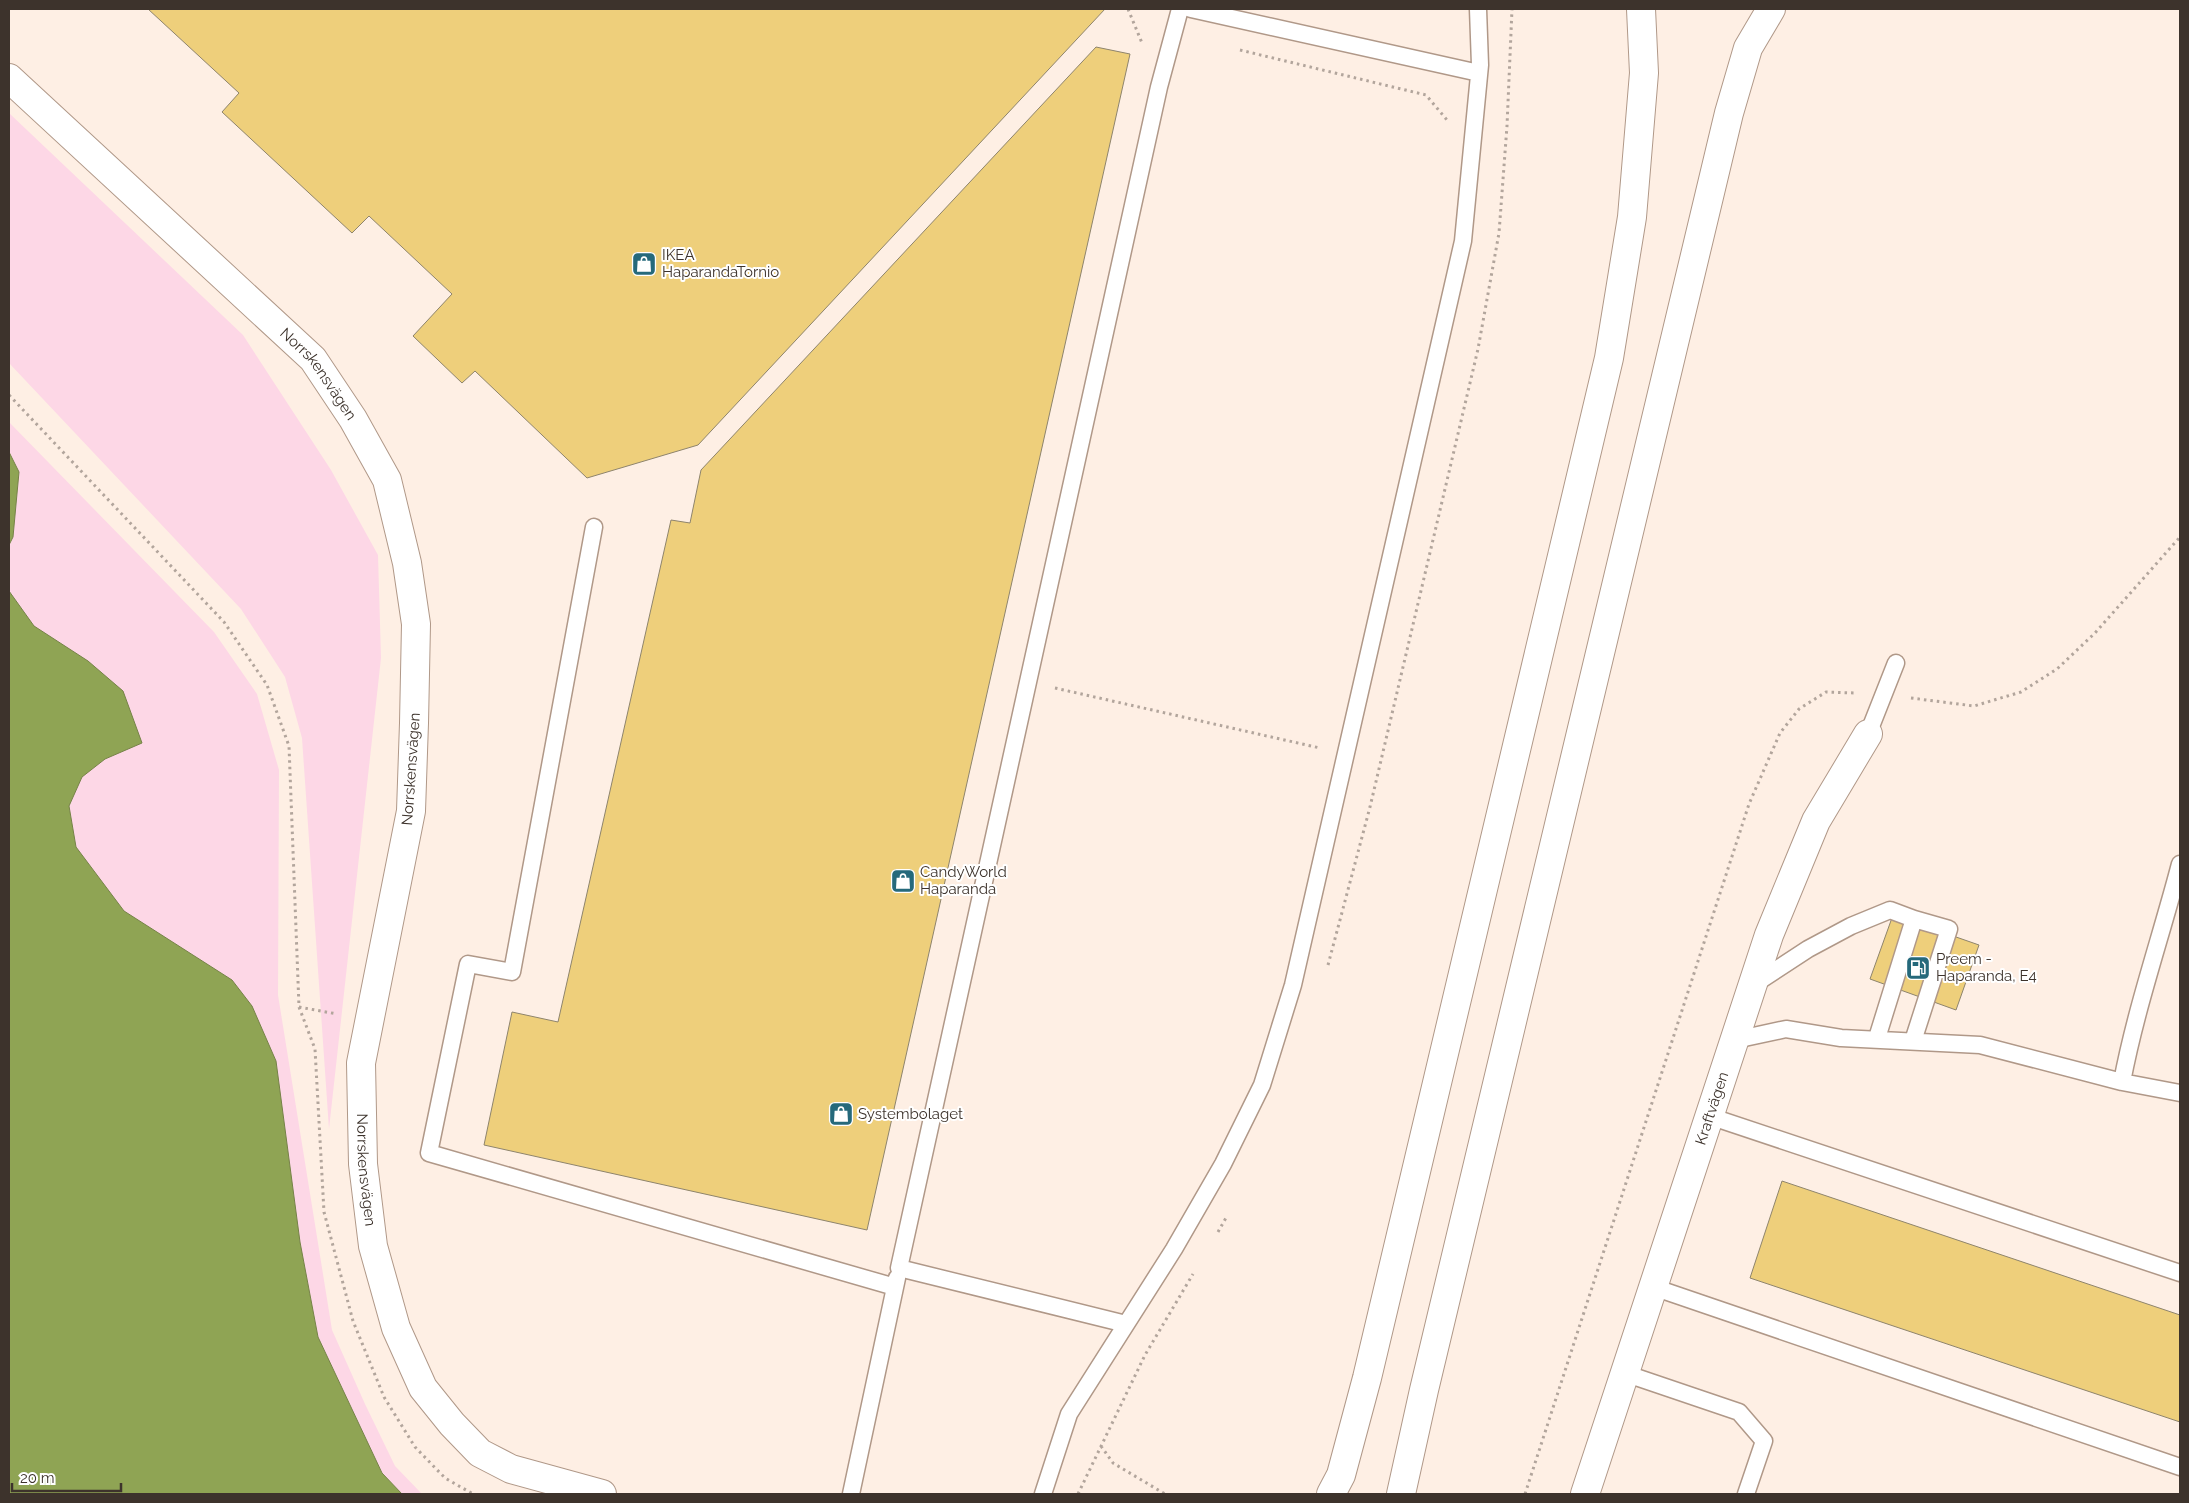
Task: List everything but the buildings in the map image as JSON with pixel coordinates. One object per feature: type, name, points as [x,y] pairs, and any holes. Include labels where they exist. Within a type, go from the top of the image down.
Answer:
[{"type":"main road","points":[[1331,1494],[1341,1475],[1367,1378],[1609,358],[1632,217],[1644,73],[1641,9]]},
{"type":"main road","points":[[1401,1494],[1428,1371],[1729,113],[1748,48],[1771,9]]},
{"type":"main road","name":"Norrskensvägen","points":[[9,78],[313,359],[353,419],[387,480],[407,563],[416,624],[411,811],[361,1063],[363,1164],[373,1246],[396,1328],[423,1388],[452,1424],[480,1453],[511,1469],[602,1494]]},
{"type":"main road","name":"Kraftvägen","points":[[1585,1494],[1769,935],[1816,821],[1868,734]]},
{"type":"lane","points":[[851,1494],[1159,87],[1180,9]]},
{"type":"lane","points":[[1191,9],[1479,73]]},
{"type":"lane","points":[[1043,1494],[1069,1414],[1174,1249],[1223,1164],[1262,1085],[1293,985],[1463,241],[1479,73],[1478,9]]},
{"type":"lane","points":[[594,527],[512,972],[468,964],[429,1153],[895,1287]]},
{"type":"lane","points":[[1868,734],[1896,662]]},
{"type":"lane","points":[[2122,1082],[2132,1034],[2158,950],[2180,864]]},
{"type":"lane","points":[[1752,986],[1808,949],[1851,926],[1890,910],[1949,929],[1914,1041]]},
{"type":"lane","points":[[1877,1038],[1914,919]]},
{"type":"lane","points":[[1734,1040],[1786,1029],[1841,1038],[1877,1038],[1980,1045],[2122,1082],[2180,1093]]},
{"type":"lane","points":[[1710,1116],[2180,1273]]},
{"type":"lane","points":[[899,1268],[1126,1324]]},
{"type":"lane","points":[[1653,1287],[2180,1467]]},
{"type":"lane","points":[[1624,1373],[1739,1412],[1764,1441],[1746,1494]]},
{"type":"path","points":[[1233,49],[1426,95],[1448,121],[1507,126]]},
{"type":"path","points":[[9,395],[224,622],[267,685],[288,746],[299,1007],[315,1049],[324,1212],[353,1321],[384,1397],[414,1447],[445,1478],[473,1494]]},
{"type":"path","points":[[1525,1494],[1749,804],[1780,733],[1799,709],[1826,692],[1883,695],[1974,706],[2021,692],[2057,670],[2095,633],[2180,537]]},
{"type":"path","points":[[1028,682],[1380,762]]},
{"type":"path","points":[[299,1007],[370,1020]]},
{"type":"path","points":[[1078,1494],[1101,1446],[1113,1463],[1165,1494]]},
{"type":"shaded area","points":[[9,113],[243,335],[331,470],[378,555],[381,658],[329,1129],[302,738],[285,677],[241,609],[9,363]]},
{"type":"shaded area","points":[[9,422],[214,632],[257,694],[279,770],[278,995],[332,1330],[395,1466],[422,1494],[402,1494],[382,1473],[318,1337],[300,1242],[232,980],[124,911],[76,847],[69,806],[82,777],[105,759],[142,742],[88,661],[34,626],[9,591],[9,545],[13,537],[19,472],[9,452]]},
{"type":"shaded area","points":[[9,452],[19,472],[13,537],[9,545]]},
{"type":"shaded area","points":[[9,591],[34,626],[88,661],[123,691],[142,743],[105,759],[82,777],[69,806],[76,847],[124,911],[232,980],[252,1006],[276,1061],[300,1242],[318,1337],[382,1473],[402,1494],[9,1494]]},
{"type":"place","name":"IKEA HaparandaTornio","points":[[644,264]]},
{"type":"place","name":"CandyWorld Haparanda","points":[[903,881]]},
{"type":"place","name":"Preem - Haparanda, E4","points":[[1918,968]]},
{"type":"place","name":"Systembolaget","points":[[841,1114]]}]
